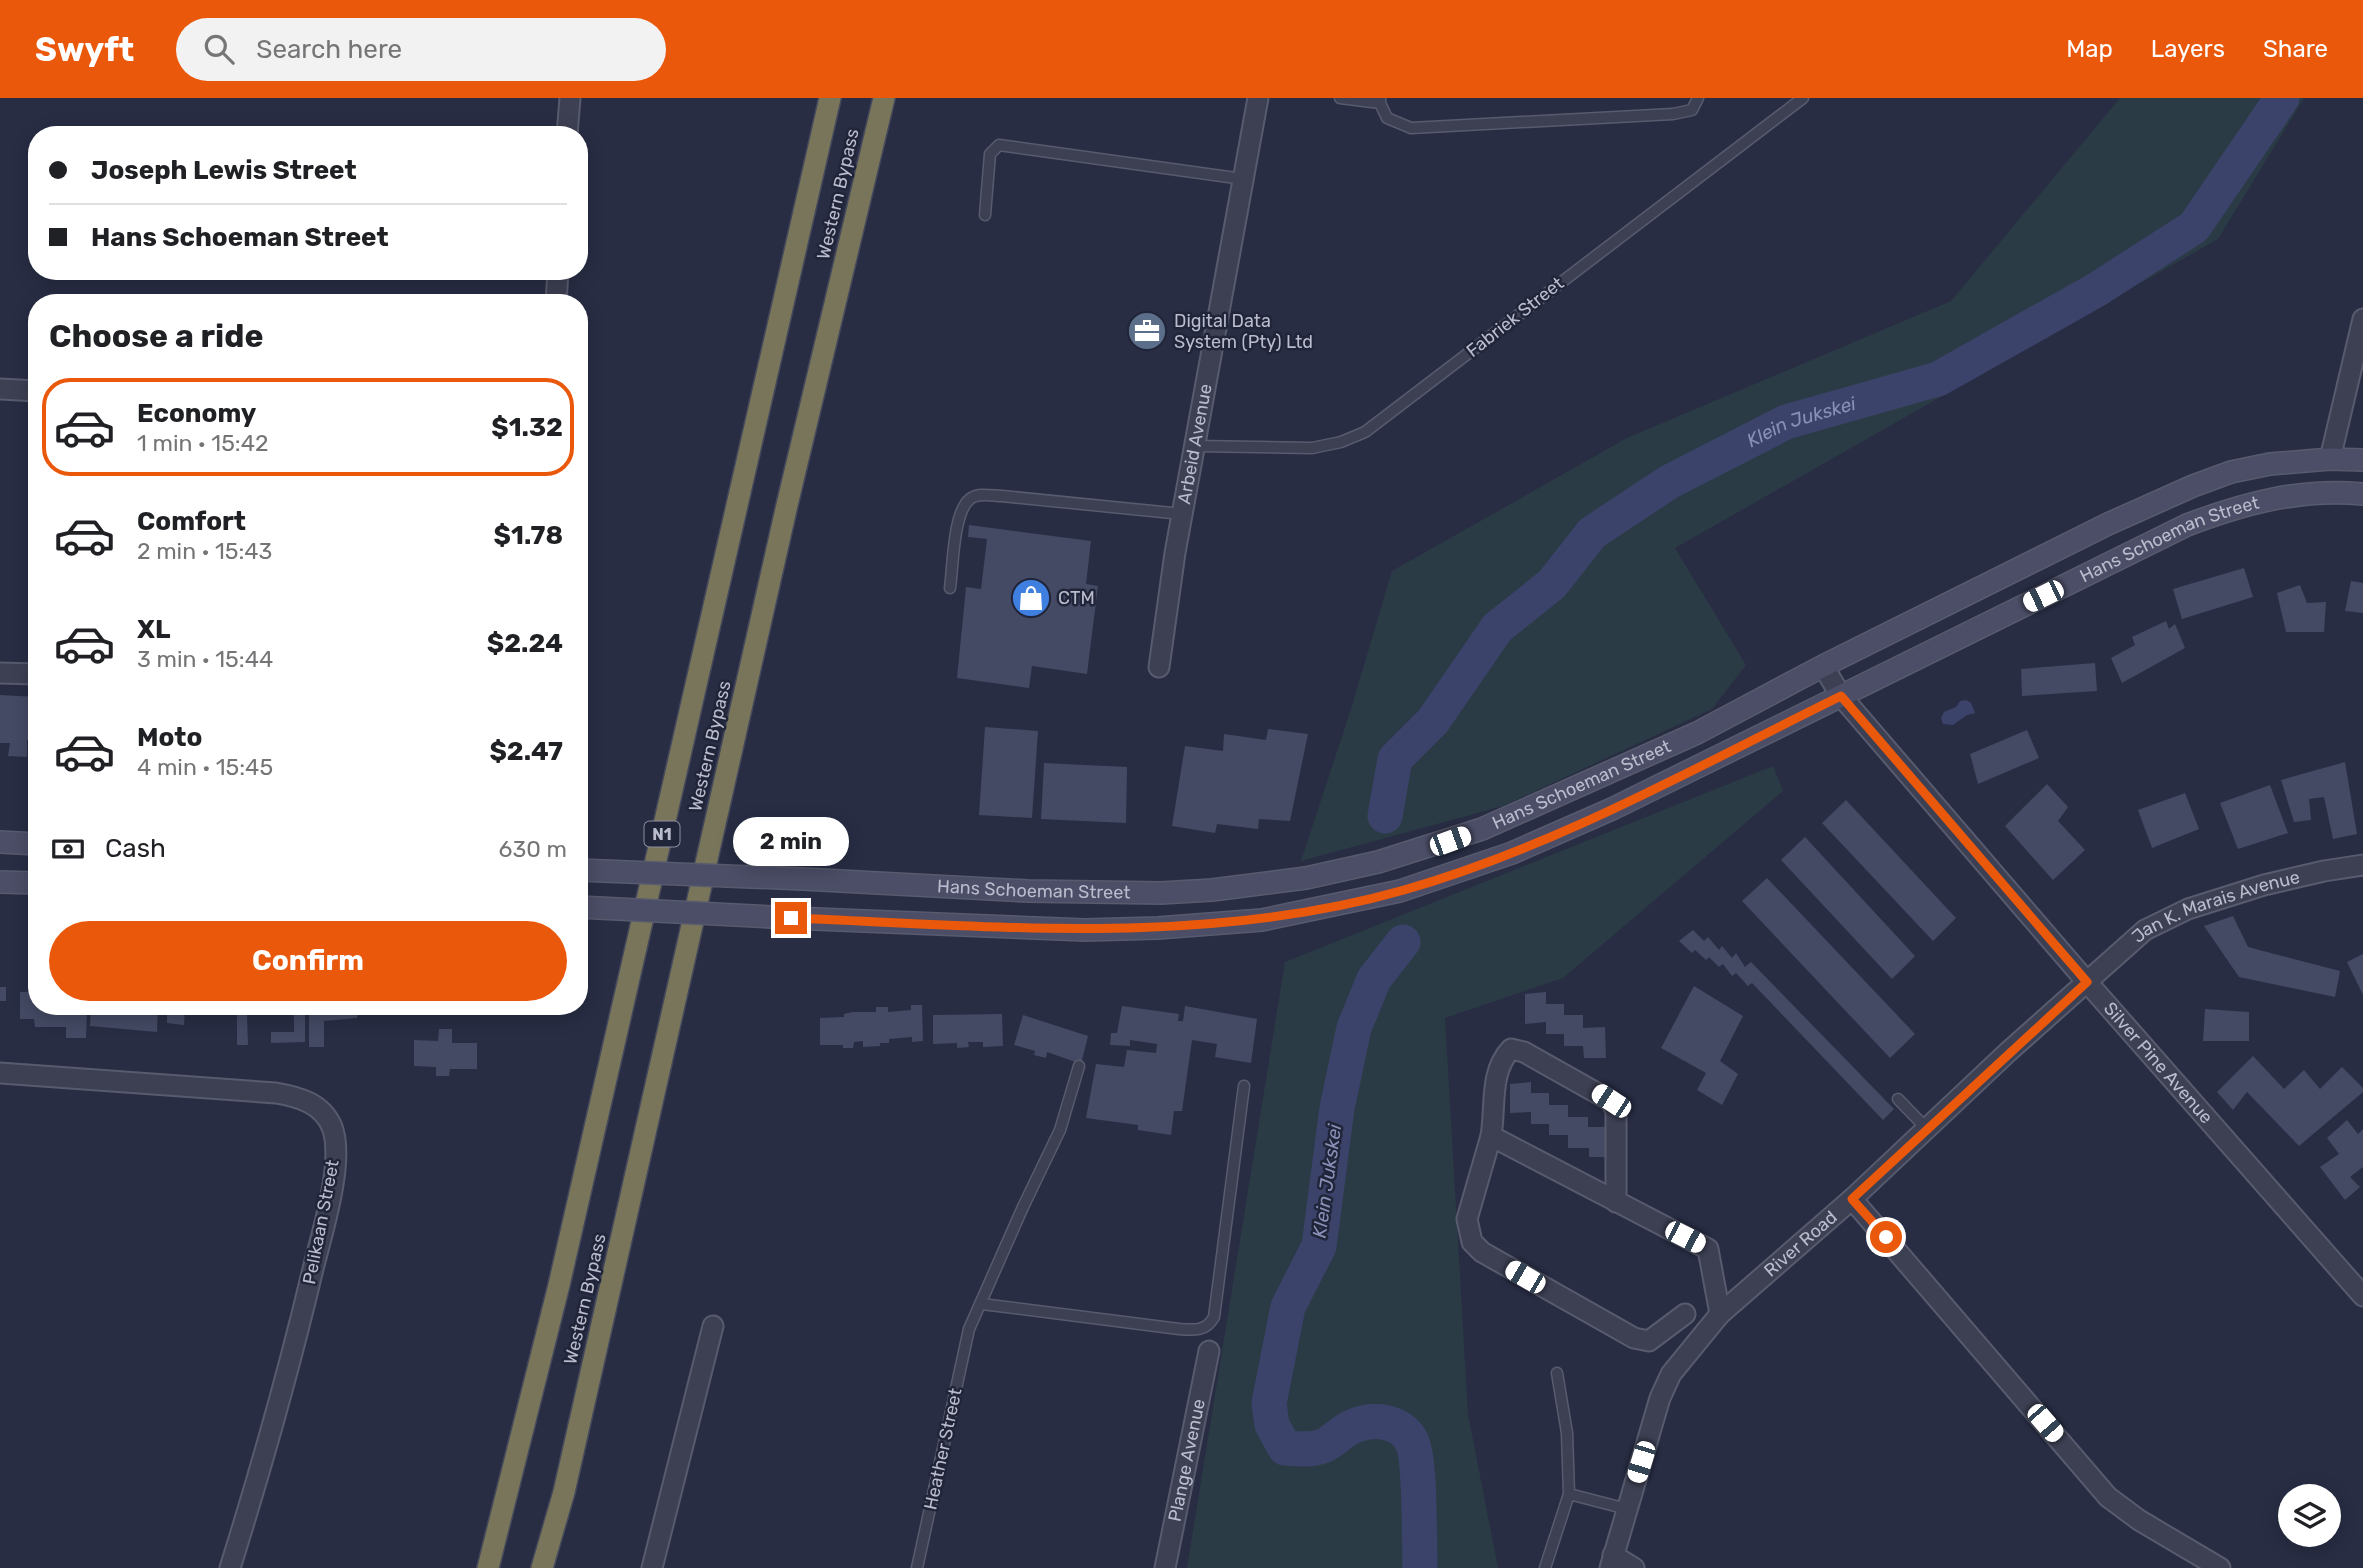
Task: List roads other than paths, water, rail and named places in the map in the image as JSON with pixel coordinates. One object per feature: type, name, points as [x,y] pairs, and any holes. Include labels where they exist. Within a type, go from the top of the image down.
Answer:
[{"type":"highway","name":"Western Bypass","points":[[488,1568],[559,1285],[830,98]]},
{"type":"highway","name":"Western Bypass","points":[[542,1568],[564,1492],[784,518],[884,98]]},
{"type":"main road","name":"Hans Schoeman Street","points":[[588,870],[1028,891],[1161,893],[1212,890],[1306,878],[1378,862],[1493,825],[1697,733],[1823,666],[2108,524],[2202,482],[2231,472],[2270,464],[2330,459],[2363,460]]},
{"type":"main road","name":"Hans Schoeman Street","points":[[588,907],[1085,930],[1211,925],[1262,919],[1400,891],[1559,834],[1649,792],[2188,524],[2267,499],[2311,493],[2363,495]]},
{"type":"main road","points":[[0,842],[28,844]]},
{"type":"main road","points":[[0,882],[28,883]]},
{"type":"street","points":[[568,126],[570,98]]},
{"type":"street","name":"Arbeid Avenue","points":[[1158,667],[1182,514],[1258,98]]},
{"type":"street","points":[[2330,459],[2363,319]]},
{"type":"street","points":[[0,389],[28,391]]},
{"type":"street","name":"Silver Pine Avenue","points":[[1823,666],[1841,696],[2087,982],[2363,1296]]},
{"type":"street","points":[[0,673],[28,674]]},
{"type":"street","name":"Jan K. Marais Avenue","points":[[2087,982],[2145,930],[2169,916],[2264,886],[2324,871],[2363,865]]},
{"type":"street","name":"River Road","points":[[1611,1561],[1660,1398],[1671,1374],[1720,1314],[1852,1199],[2087,982]]},
{"type":"street","points":[[1616,1202],[1616,1111],[1611,1101],[1524,1052],[1511,1049],[1501,1060],[1494,1088],[1491,1136],[1467,1219],[1472,1242],[1482,1252],[1634,1338],[1649,1341],[1685,1314]]},
{"type":"street","name":"Pelikaan Street","points":[[0,1073],[275,1093],[306,1100],[317,1107],[331,1124],[335,1161],[320,1242],[295,1348],[230,1568]]},
{"type":"street","points":[[1491,1136],[1708,1249],[1720,1314]]},
{"type":"street","points":[[1852,1199],[2108,1497],[2139,1520],[2220,1568]]},
{"type":"street","points":[[652,1568],[713,1326]]},
{"type":"street","name":"Plange Avenue","points":[[1165,1568],[1209,1351]]},
{"type":"street","points":[[1611,1561],[1634,1568]]},
{"type":"lane","points":[[1340,98],[1380,101],[1387,118],[1411,128],[1673,114],[1692,110],[1698,98]]},
{"type":"lane","name":"Fabriek Street","points":[[1194,446],[1312,448],[1341,442],[1365,432],[1803,98]]},
{"type":"lane","points":[[985,215],[990,154],[999,145],[1243,179]]},
{"type":"lane","points":[[950,588],[959,514],[969,499],[974,497],[1002,496],[1182,514]]},
{"type":"lane","name":"Heather Street","points":[[917,1568],[969,1329],[1060,1130],[1079,1066]]},
{"type":"lane","points":[[982,1304],[1179,1329],[1205,1328],[1214,1317],[1244,1086]]},
{"type":"lane","points":[[1898,1099],[1927,1130]]},
{"type":"lane","points":[[1545,1568],[1569,1494],[1567,1433],[1557,1373]]},
{"type":"lane","points":[[1569,1494],[1627,1509]]},
{"type":"water","points":[[1966,700],[1971,703],[1975,713],[1953,725],[1943,724],[1941,718],[1944,712]]},
{"type":"waterway","name":"Klein Jukskei","points":[[1385,816],[1395,759],[1433,721],[1497,628],[1552,584],[1592,533],[1669,482],[1786,422],[1938,379],[2096,290],[2194,227],[2282,98]]},
{"type":"waterway","name":"Klein Jukskei","points":[[1403,942],[1374,979],[1354,1028],[1337,1108],[1319,1246],[1288,1307],[1269,1403],[1272,1425],[1285,1448],[1317,1448],[1331,1442],[1350,1428],[1369,1422],[1385,1422],[1406,1433],[1411,1440],[1416,1463],[1420,1568]]},
{"type":"place","name":"Digital Data System (Pty) Ltd","points":[[1147,331]]},
{"type":"place","name":"CTM","points":[[1031,598]]}]
